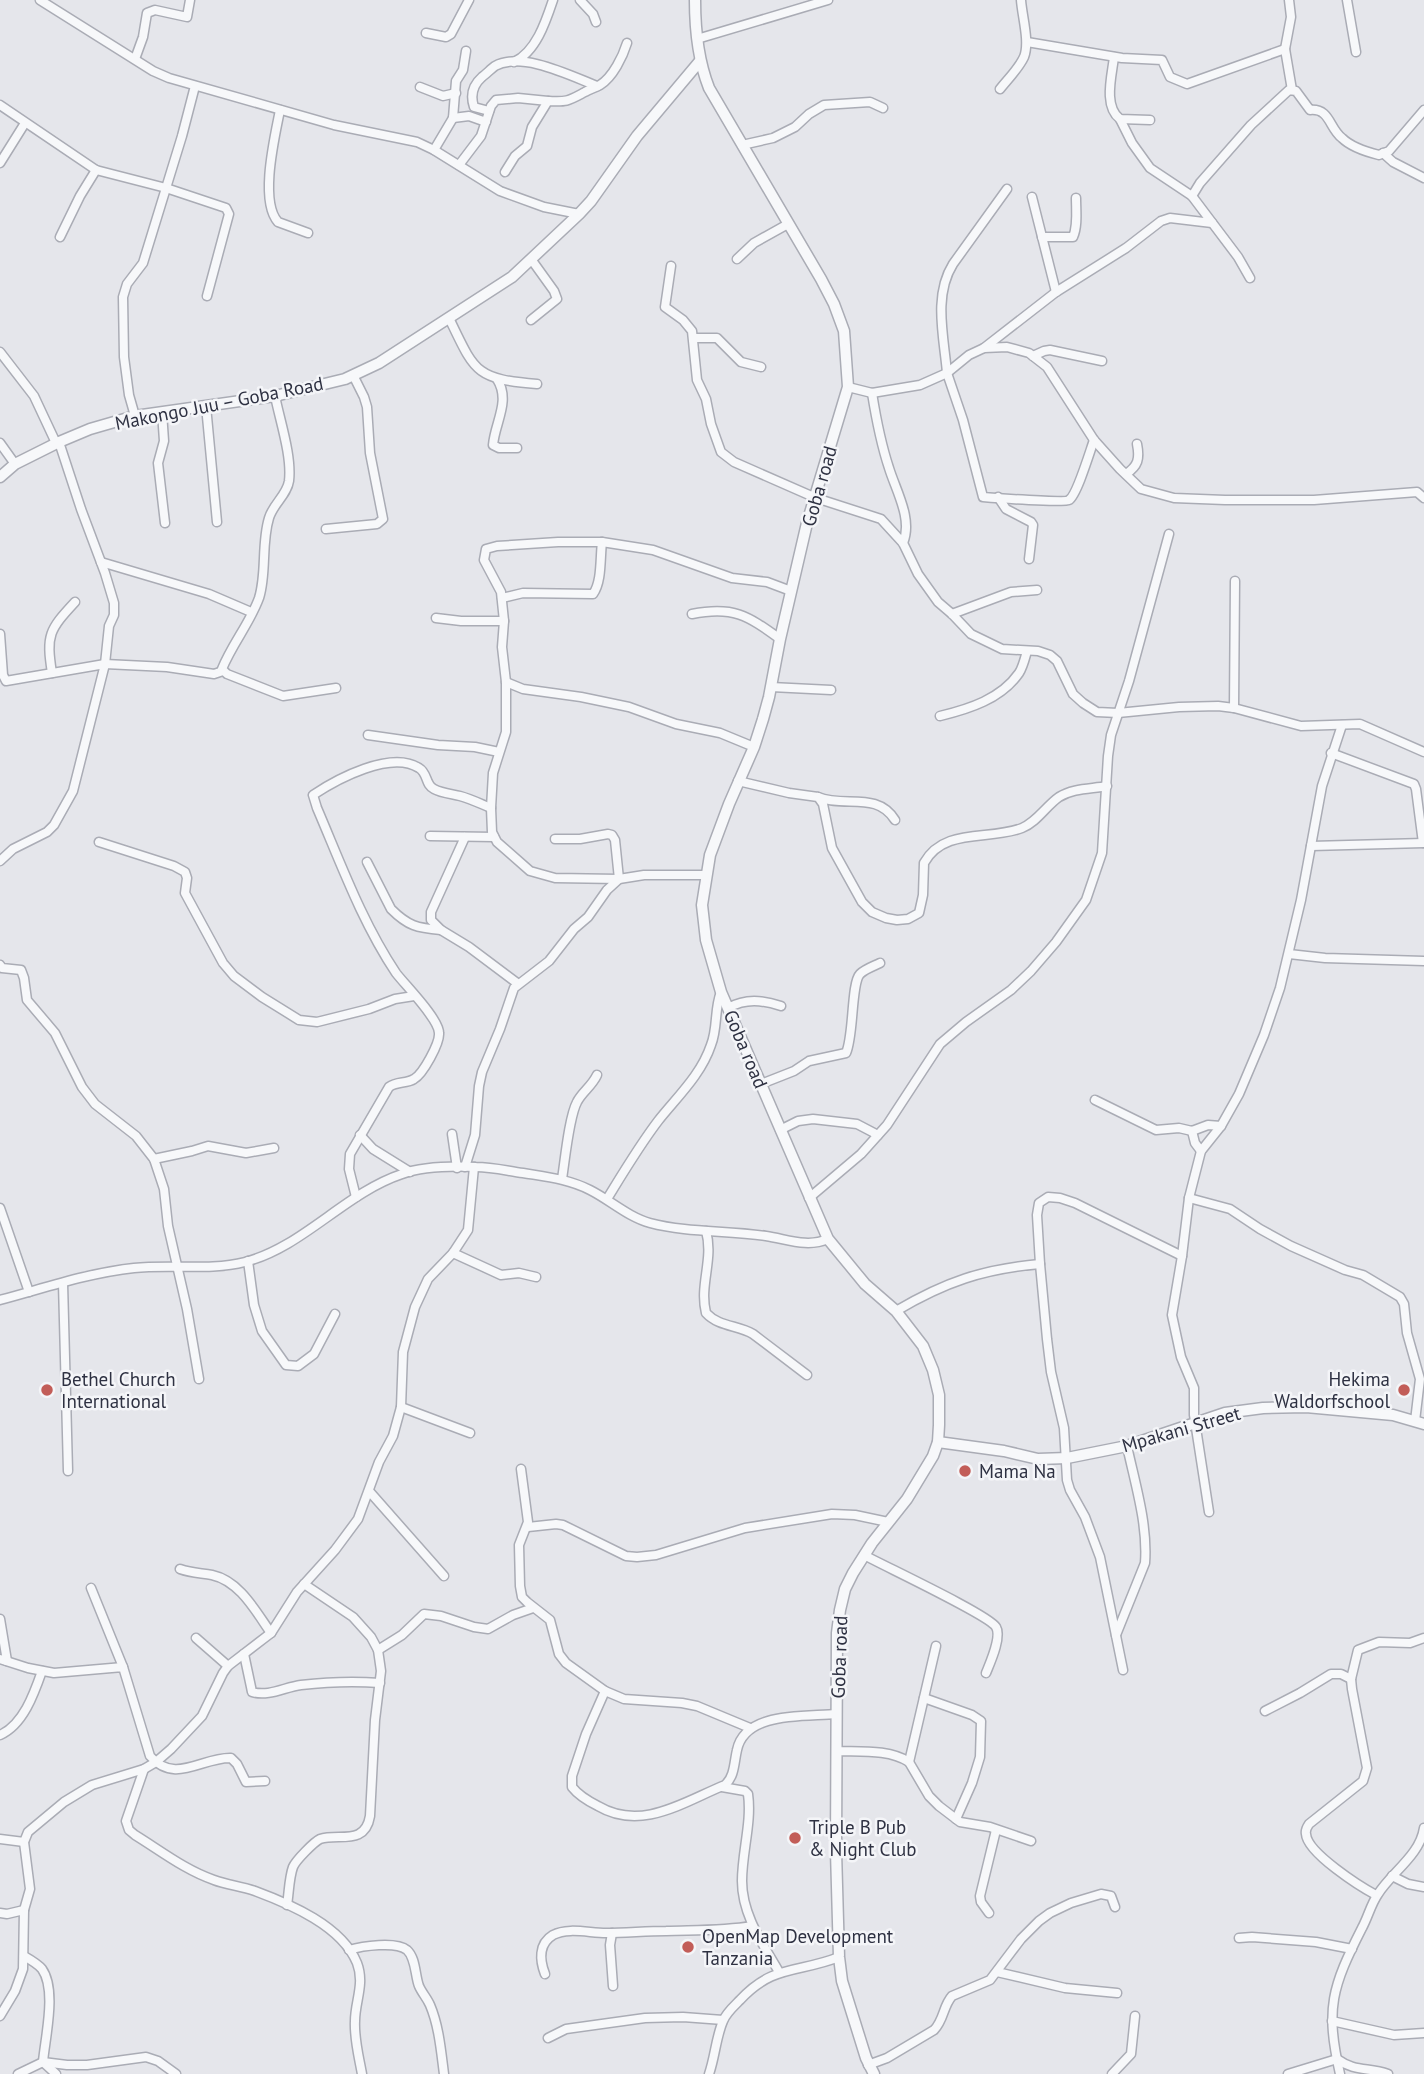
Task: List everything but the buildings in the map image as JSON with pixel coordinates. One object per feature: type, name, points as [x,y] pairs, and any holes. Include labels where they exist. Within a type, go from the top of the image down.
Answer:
[{"type":"street","points":[[40,0],[153,71],[195,86],[334,125],[404,138],[434,150],[500,191],[532,203],[579,214]]},
{"type":"street","points":[[135,59],[149,11],[187,18],[190,0]]},
{"type":"street","points":[[426,33],[446,37],[451,34],[469,0]]},
{"type":"street","points":[[489,111],[474,107],[472,89],[479,79],[496,66],[522,59],[531,47],[553,0]]},
{"type":"street","points":[[580,0],[593,14],[596,22]]},
{"type":"street","name":"Goba road","points":[[695,0],[700,61],[709,88],[834,304],[844,331],[848,387],[807,523],[771,687],[754,747],[715,842],[706,876],[702,905],[706,940],[728,1008],[828,1239],[865,1284],[896,1311],[923,1346],[939,1395],[937,1442],[924,1474],[863,1555],[845,1589],[837,1633],[836,1851],[839,1957],[842,1981],[871,2069]]},
{"type":"street","points":[[697,39],[828,0]]},
{"type":"street","points":[[1000,89],[1025,55],[1027,42],[1021,0]]},
{"type":"street","points":[[1289,0],[1291,17],[1285,49],[1292,90]]},
{"type":"street","points":[[1347,0],[1356,52]]},
{"type":"street","points":[[1027,42],[1114,57],[1162,60],[1170,77],[1187,84],[1285,49]]},
{"type":"street","points":[[459,165],[481,136],[489,111],[496,100],[505,98],[564,102],[575,99],[606,80],[625,51],[627,43]]},
{"type":"street","points":[[434,150],[453,118],[456,81],[463,70],[466,51]]},
{"type":"street","points":[[1114,57],[1111,105],[1113,112],[1150,168],[1192,196],[1251,278]]},
{"type":"street","name":"Makongo Juu – Goba Road","points":[[0,477],[15,464],[90,429],[135,416],[275,396],[353,375],[379,363],[512,277],[579,214],[636,136],[700,61]]},
{"type":"street","points":[[514,62],[540,65],[597,86]]},
{"type":"street","points":[[135,416],[124,357],[123,297],[127,284],[143,263],[183,136],[195,86]]},
{"type":"street","points":[[420,87],[443,96],[456,93]]},
{"type":"street","points":[[1192,196],[1200,183],[1251,125],[1287,91],[1296,91],[1307,108],[1323,111],[1344,141],[1375,154],[1391,149],[1424,110]]},
{"type":"street","points":[[505,172],[515,156],[527,146],[532,127],[548,101]]},
{"type":"street","points":[[742,145],[773,138],[795,127],[808,114],[824,106],[870,102],[883,108]]},
{"type":"street","points":[[0,106],[96,170],[166,188],[221,205],[229,211],[206,296]]},
{"type":"street","points":[[280,110],[269,167],[271,208],[275,220],[308,233]]},
{"type":"street","points":[[453,118],[469,116],[486,122]]},
{"type":"street","points":[[1119,119],[1150,120]]},
{"type":"street","points":[[0,163],[25,123]]},
{"type":"street","points":[[1383,153],[1393,162],[1424,178]]},
{"type":"street","points":[[60,237],[80,195],[96,170]]},
{"type":"street","points":[[1007,188],[947,273],[942,288],[941,310],[947,373],[963,420],[981,494],[983,497],[1068,501],[1076,491],[1094,440]]},
{"type":"street","points":[[1032,197],[1056,292]]},
{"type":"street","points":[[1042,237],[1073,237],[1076,198]]},
{"type":"street","points":[[848,387],[872,393],[920,385],[947,373],[1056,292],[1126,248],[1165,219],[1212,223]]},
{"type":"street","points":[[737,259],[754,243],[788,224]]},
{"type":"street","points":[[531,259],[555,291],[556,299],[531,320]]},
{"type":"street","points":[[671,266],[665,307],[683,320],[692,331],[697,380],[706,399],[721,452],[734,462],[816,498],[880,519],[903,543],[918,574],[938,602],[971,634],[1002,649],[1038,651],[1050,655],[1057,661],[1073,694],[1097,712],[1118,713],[1195,706],[1234,708],[1301,726],[1360,724],[1424,752]]},
{"type":"street","points":[[449,318],[472,363],[484,373],[498,379],[537,384]]},
{"type":"street","points":[[694,338],[717,338],[741,362],[761,367]]},
{"type":"street","points":[[984,348],[1007,347],[1030,354],[1047,367],[1094,440],[1141,489],[1174,498],[1225,500],[1314,500],[1418,492],[1424,498]]},
{"type":"street","points":[[1033,356],[1050,350],[1102,361]]},
{"type":"street","points":[[0,352],[34,396],[58,442],[115,608],[108,631],[105,664],[76,782],[62,813],[47,832],[13,849],[0,861]]},
{"type":"street","points":[[326,530],[377,524],[383,519],[370,453],[367,407],[353,375]]},
{"type":"street","points":[[498,379],[503,390],[503,399],[493,445],[499,449],[517,448]]},
{"type":"street","points":[[872,393],[876,421],[907,528],[903,543]]},
{"type":"street","points":[[223,671],[222,667],[248,622],[261,589],[267,522],[273,507],[288,488],[288,460],[275,396]]},
{"type":"street","points":[[206,406],[217,522]]},
{"type":"street","points":[[162,412],[164,441],[159,478],[165,523]]},
{"type":"street","points":[[0,443],[15,464]]},
{"type":"street","points":[[1126,474],[1136,467],[1138,462],[1137,444]]},
{"type":"street","points":[[998,497],[1006,509],[1033,525],[1029,559]]},
{"type":"street","points":[[809,1198],[848,1166],[887,1125],[940,1044],[1011,990],[1048,952],[1086,900],[1102,853],[1108,756],[1168,534]]},
{"type":"street","points":[[706,876],[644,875],[619,879],[570,879],[541,875],[530,871],[505,851],[494,837],[491,808],[493,772],[506,732],[506,682],[502,647],[502,598],[484,560],[486,549],[558,542],[602,542],[653,550],[732,578],[767,582],[791,591]]},
{"type":"street","points":[[502,598],[523,593],[593,594],[597,589],[602,542]]},
{"type":"street","points":[[101,562],[209,594],[251,612]]},
{"type":"street","points":[[1234,708],[1235,581]]},
{"type":"street","points":[[952,614],[1011,592],[1037,590]]},
{"type":"street","points":[[52,673],[50,634],[75,601]]},
{"type":"street","points":[[692,614],[709,611],[732,612],[757,622],[780,639]]},
{"type":"street","points":[[436,618],[504,621]]},
{"type":"street","points":[[0,634],[5,680],[105,664],[167,667],[214,674],[223,671],[282,696],[336,688]]},
{"type":"street","points":[[940,716],[975,706],[999,692],[1018,675],[1027,651]]},
{"type":"street","points":[[506,682],[523,689],[581,697],[629,708],[676,724],[720,733],[754,747]]},
{"type":"street","points":[[771,687],[831,690]]},
{"type":"street","points":[[1209,1512],[1195,1423],[1194,1388],[1181,1357],[1172,1315],[1189,1198],[1200,1151],[1221,1126],[1244,1084],[1264,1035],[1289,954],[1322,786],[1342,725]]},
{"type":"street","points":[[368,735],[499,752]]},
{"type":"street","points":[[1311,846],[1424,843],[1413,784],[1331,753]]},
{"type":"street","points":[[356,1197],[349,1162],[354,1146],[389,1087],[398,1082],[414,1080],[427,1064],[439,1039],[438,1026],[383,953],[368,926],[313,795],[376,765],[400,762],[422,769],[429,785],[434,789],[491,808]]},
{"type":"street","points":[[738,782],[836,802],[870,801],[891,813],[895,820]]},
{"type":"street","points":[[818,797],[823,804],[832,848],[862,902],[881,917],[897,920],[908,919],[919,913],[923,895],[924,863],[939,847],[953,840],[1021,828],[1062,796],[1074,791],[1107,786]]},
{"type":"street","points":[[555,839],[612,835],[615,840],[619,879]]},
{"type":"street","points":[[430,836],[494,837]]},
{"type":"street","points":[[465,837],[431,912],[432,922],[517,983]]},
{"type":"street","points":[[99,842],[186,872],[185,893],[223,962],[234,976],[299,1020],[317,1022],[414,996]]},
{"type":"street","points":[[367,862],[391,909],[397,915],[410,925],[441,930]]},
{"type":"street","points":[[465,1167],[475,1135],[482,1072],[512,991],[517,983],[549,961],[619,879]]},
{"type":"street","points":[[1289,954],[1325,958],[1424,961]]},
{"type":"street","points":[[761,1084],[794,1071],[809,1061],[846,1053],[857,979],[880,963]]},
{"type":"street","points":[[0,965],[2,968],[21,970],[27,1000],[55,1033],[82,1087],[95,1104],[136,1136],[154,1159],[164,1189],[168,1226],[199,1379]]},
{"type":"street","points":[[607,1199],[647,1135],[704,1062],[712,1045],[717,1002],[722,992]]},
{"type":"street","points":[[728,1008],[737,1003],[754,1000],[781,1006]]},
{"type":"street","points":[[562,1179],[577,1101],[592,1085],[597,1075]]},
{"type":"street","points":[[1095,1100],[1156,1130],[1179,1128],[1192,1131],[1208,1125],[1221,1126]]},
{"type":"street","points":[[780,1130],[798,1121],[813,1119],[857,1124],[878,1135]]},
{"type":"street","points":[[1192,1131],[1200,1151]]},
{"type":"street","points":[[0,2016],[2,2006],[21,1979],[24,1910],[30,1889],[24,1842],[28,1832],[92,1785],[144,1769],[171,1749],[202,1716],[223,1672],[271,1633],[296,1591],[335,1550],[358,1519],[379,1462],[393,1436],[401,1407],[403,1352],[415,1307],[428,1279],[453,1253],[468,1230],[465,1167],[452,1134]]},
{"type":"street","points":[[360,1135],[373,1149],[410,1172]]},
{"type":"street","points":[[154,1159],[208,1146],[246,1153],[274,1148]]},
{"type":"street","points":[[0,1300],[91,1274],[133,1268],[215,1266],[248,1261],[294,1238],[378,1184],[410,1172],[465,1167],[576,1183],[638,1219],[651,1223],[764,1236],[800,1243],[828,1239]]},
{"type":"street","points":[[1123,1670],[1100,1557],[1067,1480],[1064,1428],[1051,1372],[1040,1264],[1039,1203],[1048,1197],[1075,1203],[1182,1256]]},
{"type":"street","points":[[1189,1198],[1230,1209],[1292,1246],[1345,1270],[1363,1275],[1400,1297],[1404,1304],[1406,1333],[1420,1379],[1419,1423]]},
{"type":"street","points":[[0,1208],[4,1230],[29,1292]]},
{"type":"street","points":[[706,1231],[710,1250],[704,1284],[706,1313],[719,1322],[754,1334],[807,1375]]},
{"type":"street","points":[[453,1253],[501,1275],[519,1273],[536,1277]]},
{"type":"street","points":[[248,1261],[254,1305],[262,1331],[286,1365],[298,1366],[314,1354],[335,1314]]},
{"type":"street","points":[[896,1311],[958,1280],[1010,1267],[1040,1264]]},
{"type":"street","points":[[63,1283],[68,1471]]},
{"type":"street","points":[[401,1407],[470,1433]]},
{"type":"street","name":"Mpakani Street","points":[[937,1442],[1004,1451],[1038,1459],[1067,1458],[1127,1446],[1225,1413],[1263,1408],[1306,1408],[1392,1415],[1419,1423]]},
{"type":"street","points":[[1116,1635],[1145,1563],[1146,1552],[1127,1446]]},
{"type":"street","points":[[521,1469],[528,1517],[527,1527],[519,1545],[518,1573],[522,1597],[550,1620],[559,1654],[566,1663],[605,1691],[624,1699],[696,1706],[750,1728]]},
{"type":"street","points":[[369,1491],[444,1576]]},
{"type":"street","points":[[527,1527],[563,1525],[626,1556],[637,1558],[668,1552],[745,1528],[832,1514],[855,1515],[888,1522]]},
{"type":"street","points":[[863,1555],[995,1624],[998,1631],[997,1642],[986,1673]]},
{"type":"street","points":[[180,1569],[192,1574],[224,1579],[235,1587],[271,1633]]},
{"type":"street","points":[[287,1905],[292,1874],[298,1858],[321,1839],[353,1836],[368,1826],[381,1671],[378,1650],[372,1637],[354,1617],[304,1584]]},
{"type":"street","points":[[92,1588],[123,1667],[150,1756],[162,1767],[171,1769],[231,1758],[246,1782],[265,1781]]},
{"type":"street","points":[[378,1650],[401,1636],[424,1614],[488,1629],[513,1615],[533,1608]]},
{"type":"street","points":[[0,1619],[4,1660],[54,1673],[123,1667]]},
{"type":"street","points":[[196,1638],[228,1666]]},
{"type":"street","points":[[1376,1895],[1333,1866],[1308,1841],[1306,1834],[1309,1824],[1363,1781],[1367,1774],[1351,1679],[1357,1651],[1385,1642],[1410,1643],[1424,1638]]},
{"type":"street","points":[[909,1762],[936,1646]]},
{"type":"street","points":[[244,1654],[251,1687],[253,1692],[257,1693],[271,1693],[305,1684],[380,1683]]},
{"type":"street","points":[[0,1735],[9,1731],[21,1716],[35,1692],[42,1671]]},
{"type":"street","points":[[1265,1711],[1331,1674],[1341,1674],[1351,1679]]},
{"type":"street","points":[[605,1691],[586,1734],[572,1776],[572,1787],[604,1810],[637,1817],[660,1814],[721,1786],[732,1778],[737,1746],[750,1728],[774,1718],[836,1714]]},
{"type":"street","points":[[924,1698],[972,1715],[981,1721],[981,1752],[977,1768],[956,1819]]},
{"type":"street","points":[[836,1751],[893,1755],[909,1762],[929,1796],[956,1819],[1031,1841]]},
{"type":"street","points":[[144,1769],[127,1816],[129,1830],[191,1870],[215,1881],[257,1892],[287,1905],[332,1930],[349,1950],[360,1973],[360,1995],[355,2019],[362,2074]]},
{"type":"street","points":[[721,1786],[748,1794],[749,1812],[742,1884],[744,1897],[752,1926],[779,1972]]},
{"type":"street","points":[[1340,2074],[1332,2021],[1340,1972],[1376,1895],[1419,1844],[1424,1828]]},
{"type":"street","points":[[989,1913],[980,1896],[996,1830]]},
{"type":"street","points":[[0,1839],[24,1842]]},
{"type":"street","points":[[1392,1876],[1408,1884],[1424,1887]]},
{"type":"street","points":[[871,2069],[934,2030],[940,2024],[952,1996],[990,1980],[1021,1939],[1050,1913],[1101,1894],[1111,1896],[1115,1907]]},
{"type":"street","points":[[0,1913],[24,1910]]},
{"type":"street","points":[[545,1974],[540,1961],[541,1952],[554,1934],[582,1930],[612,1933],[706,1931],[752,1926]]},
{"type":"street","points":[[612,1933],[613,1986]]},
{"type":"street","points":[[1239,1938],[1316,1942],[1352,1949]]},
{"type":"street","points":[[349,1950],[361,1946],[387,1946],[401,1947],[411,1954],[419,1987],[435,2022],[444,2074]]},
{"type":"street","points":[[24,1956],[43,1971],[49,1988],[43,2062]]},
{"type":"street","points":[[709,2074],[723,2020],[753,1987],[779,1972],[820,1964],[839,1957]]},
{"type":"street","points":[[997,1972],[1065,1988],[1117,1993]]},
{"type":"street","points":[[1112,2074],[1131,2054],[1135,2016]]},
{"type":"street","points":[[548,2038],[566,2029],[646,2018],[723,2020]]},
{"type":"street","points":[[1332,2021],[1394,2035],[1424,2033]]},
{"type":"street","points":[[18,2074],[43,2062],[87,2065],[146,2057],[158,2061],[176,2074]]},
{"type":"street","points":[[1288,2074],[1336,2059],[1354,2069],[1374,2069],[1388,2074]]},
{"type":"street","points":[[43,2062],[56,2074]]},
{"type":"place","name":"Bethel Church International","points":[[47,1390]]},
{"type":"place","name":"Hekima Waldorfschool","points":[[1404,1390]]},
{"type":"place","name":"Mama Na","points":[[965,1471]]},
{"type":"place","name":"Triple B Pub & Night Club","points":[[795,1838]]},
{"type":"place","name":"OpenMap Development Tanzania","points":[[688,1947]]}]
